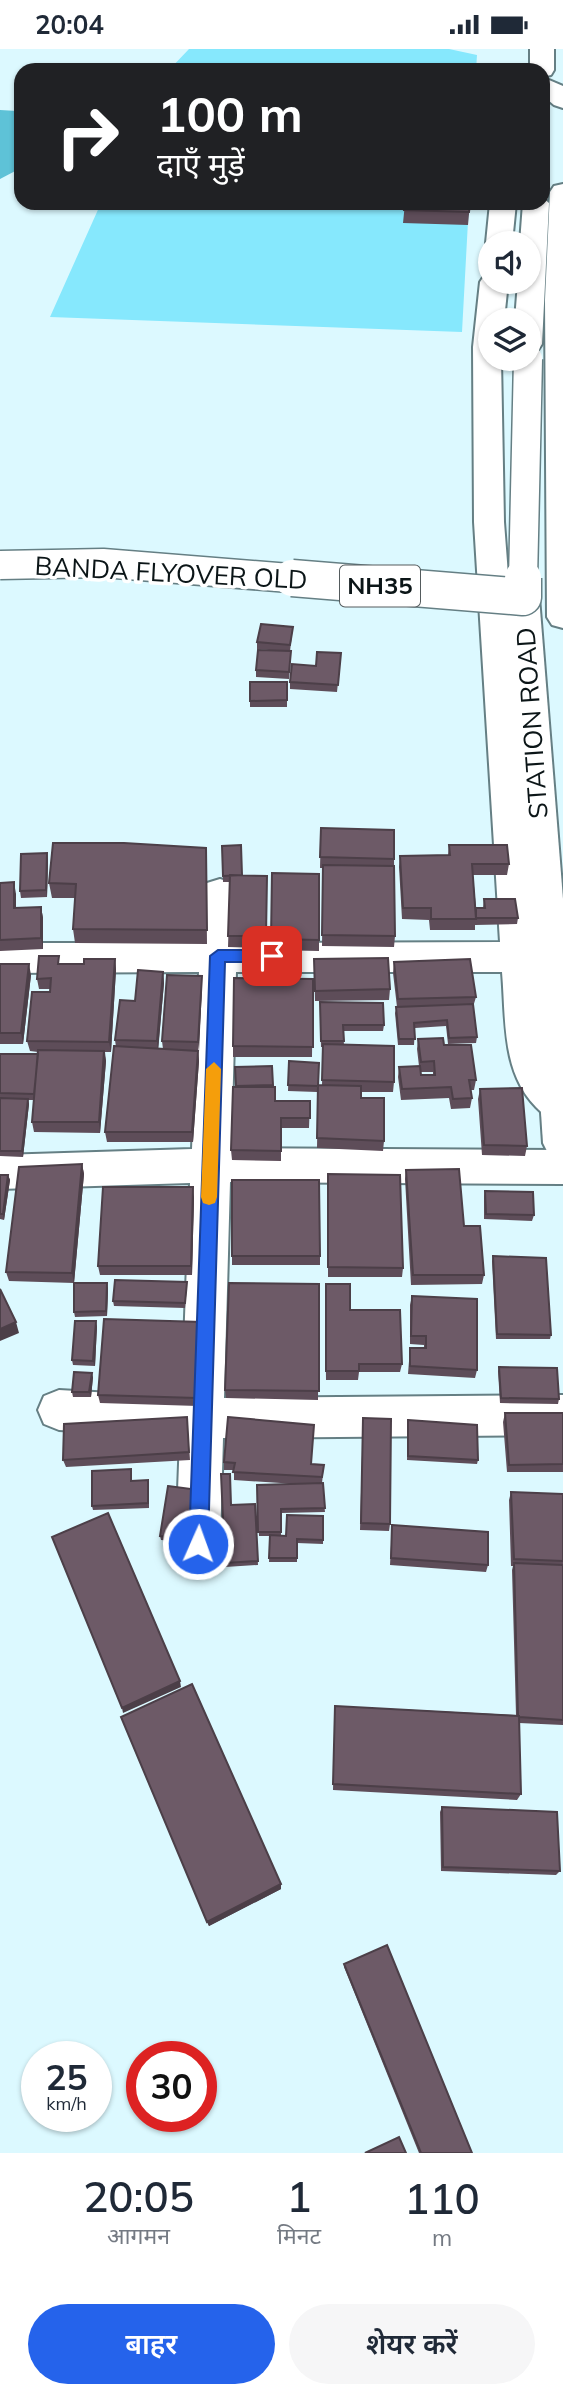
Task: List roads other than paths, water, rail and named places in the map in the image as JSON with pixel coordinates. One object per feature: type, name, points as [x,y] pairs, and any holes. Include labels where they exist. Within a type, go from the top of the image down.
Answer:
[{"type":"main road","points":[[550,89],[563,100]]},
{"type":"main road","points":[[563,192],[559,300],[563,617]]},
{"type":"main road","points":[[500,231],[502,210]]},
{"type":"main road","points":[[530,308],[536,210]]},
{"type":"main road","points":[[493,294],[486,347],[489,522],[519,957],[529,1063],[539,1085],[562,1117]]},
{"type":"main road","points":[[523,597],[528,371]]},
{"type":"main road","name":"BANDA FLYOVER OLD","points":[[0,565],[103,563],[523,597]]},
{"type":"main road","name":"STATION ROAD","points":[[523,597],[562,1117]]},
{"type":"main road","points":[[198,1544],[220,893]]},
{"type":"main road","points":[[0,958],[519,957]]},
{"type":"main road","points":[[0,1172],[210,1165],[563,1167]]},
{"type":"main road","points":[[59,1410],[203,1418],[563,1415]]}]
